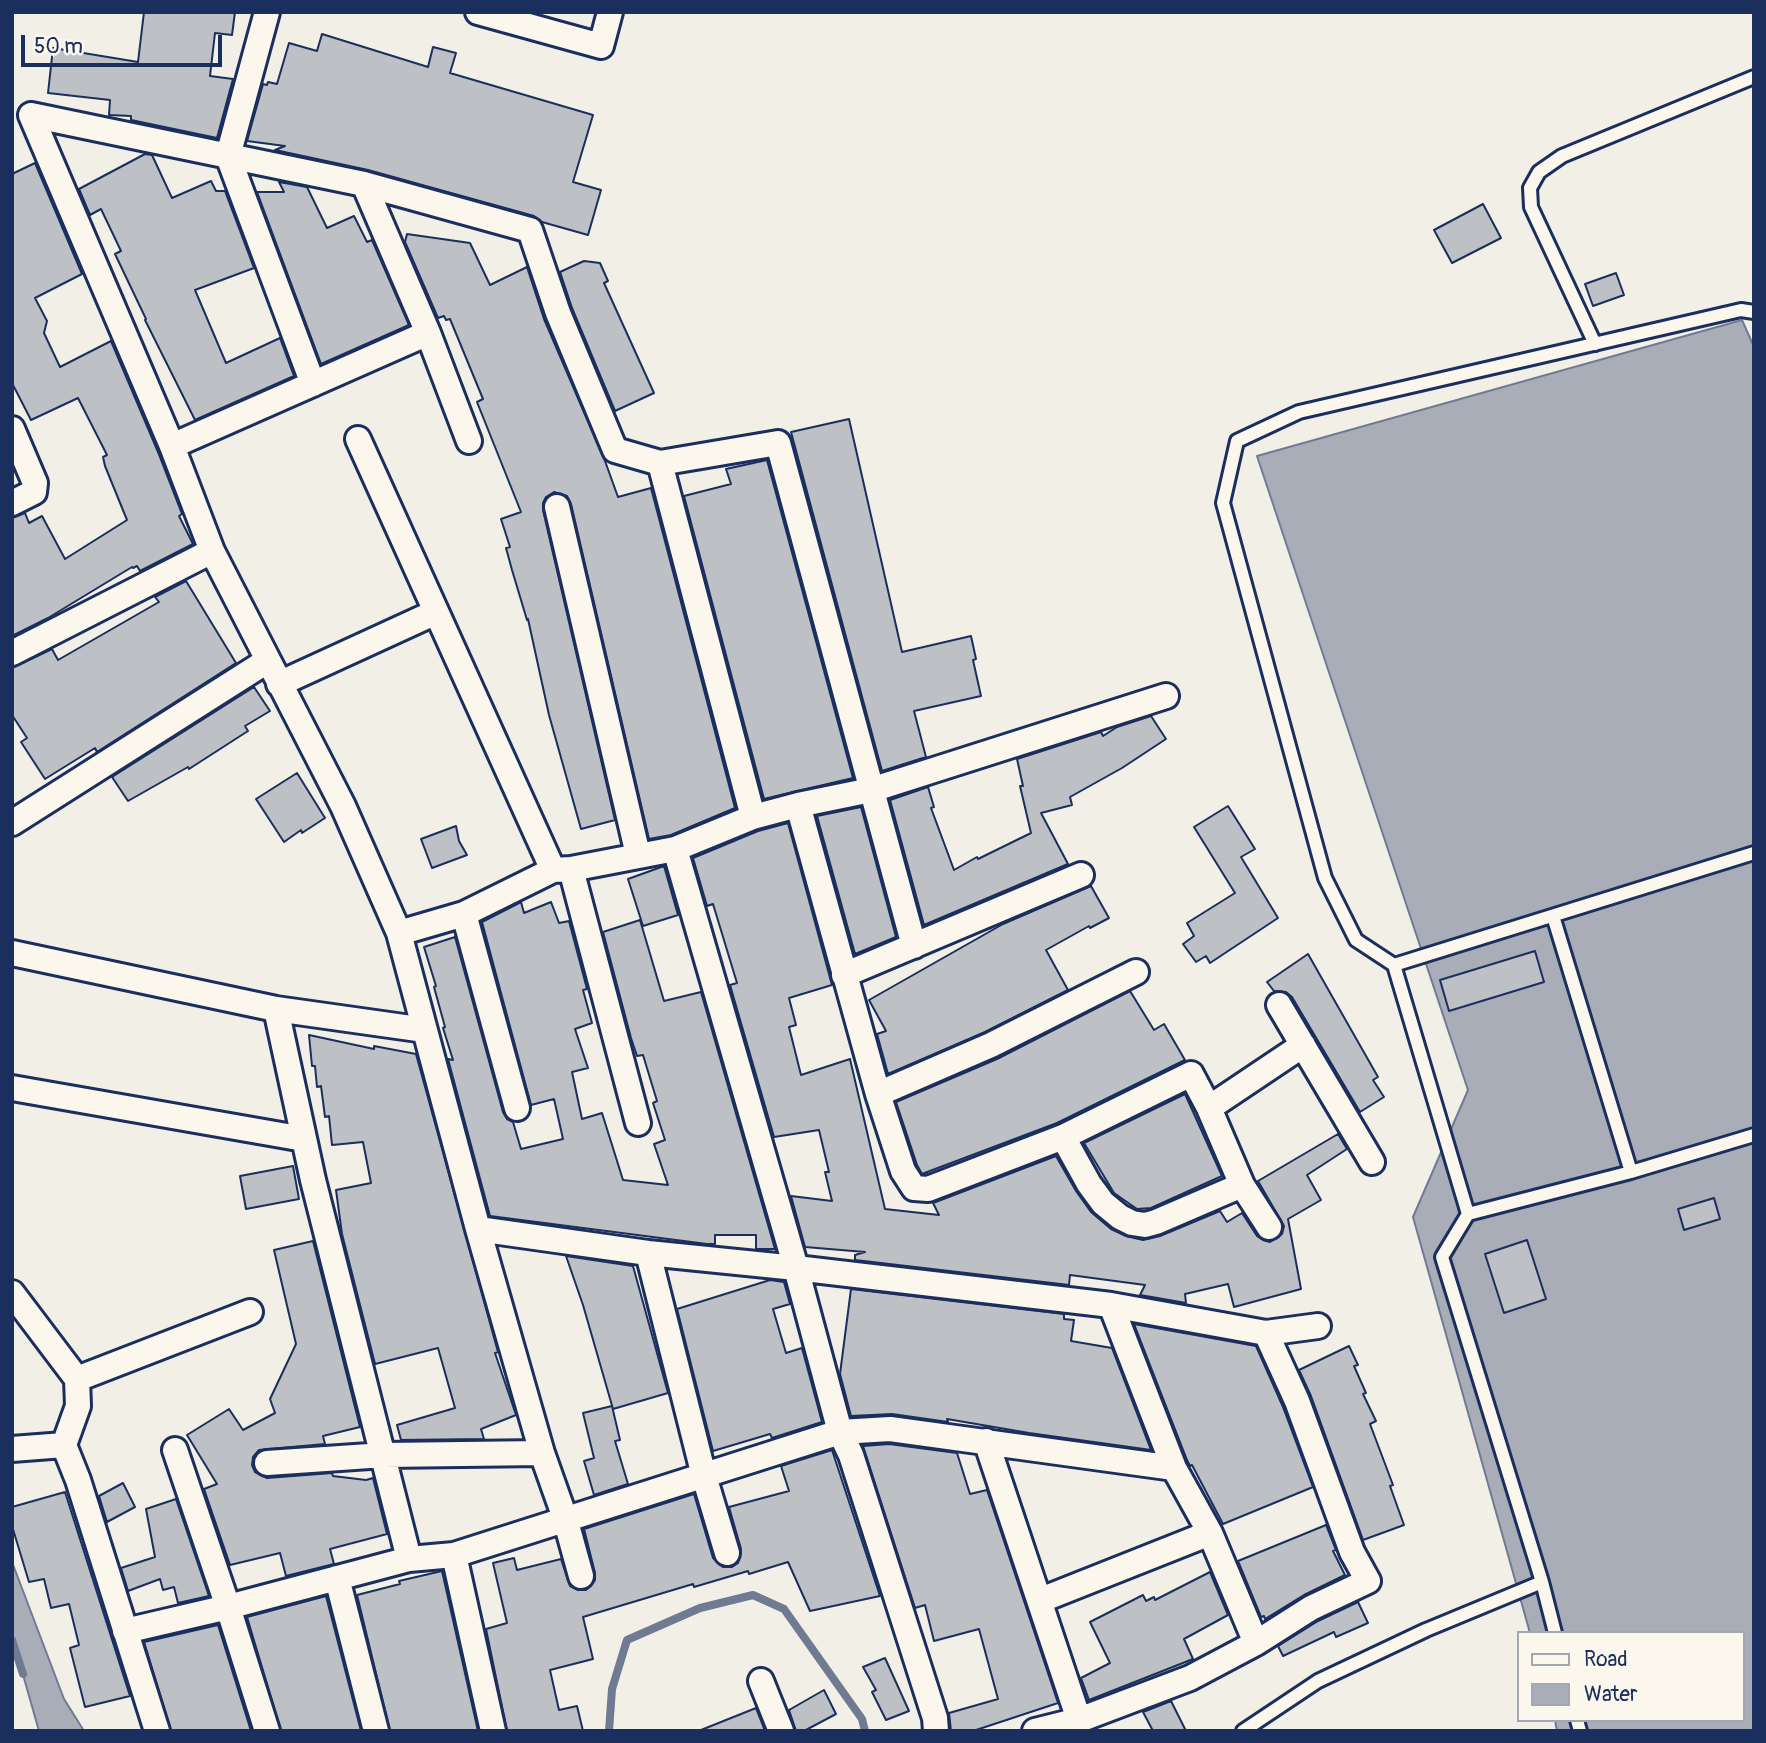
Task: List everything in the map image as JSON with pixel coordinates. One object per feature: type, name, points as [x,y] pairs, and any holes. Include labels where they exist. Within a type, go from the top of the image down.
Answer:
[{"type":"street","points":[[267,12],[228,156],[313,384]]},
{"type":"street","points":[[478,12],[601,46],[610,12]]},
{"type":"street","points":[[581,1576],[565,1518],[542,1453],[478,1229],[398,933],[342,806],[212,551],[172,446],[31,115],[364,184],[530,230],[558,313],[615,450],[660,463],[778,443],[914,946]]},
{"type":"street","points":[[364,184],[428,333],[469,442]]},
{"type":"street","points":[[172,446],[428,333]]},
{"type":"street","points":[[12,429],[35,483],[34,492],[12,503]]},
{"type":"street","points":[[358,439],[436,612],[562,869],[638,1123]]},
{"type":"street","points":[[660,463],[753,817]]},
{"type":"street","points":[[557,507],[638,855]]},
{"type":"street","points":[[12,653],[212,551]]},
{"type":"street","points":[[279,684],[436,612]]},
{"type":"street","points":[[12,823],[267,661]]},
{"type":"street","points":[[398,933],[464,914],[562,869],[675,849],[753,817],[871,790],[1166,696]]},
{"type":"street","points":[[798,805],[878,1094],[902,1171],[909,1184],[920,1190],[928,1189],[1063,1137],[1191,1074],[1209,1108],[1242,1185],[1269,1227]]},
{"type":"street","points":[[675,849],[796,1268],[840,1432],[851,1455],[935,1718],[936,1731]]},
{"type":"street","points":[[844,975],[1080,875]]},
{"type":"street","points":[[464,914],[517,1108]]},
{"type":"street","points":[[12,953],[276,1009],[425,1030]]},
{"type":"street","points":[[878,1094],[991,1045],[1136,972]]},
{"type":"street","points":[[1279,1005],[1372,1162]]},
{"type":"street","points":[[276,1009],[304,1139],[409,1559]]},
{"type":"street","points":[[1209,1108],[1303,1045]]},
{"type":"street","points":[[12,1088],[304,1139]]},
{"type":"street","points":[[1063,1137],[1089,1184],[1103,1202],[1120,1217],[1132,1223],[1145,1225],[1156,1222],[1242,1185]]},
{"type":"street","points":[[478,1229],[648,1253],[1111,1306],[1266,1333],[1318,1326]]},
{"type":"street","points":[[648,1253],[704,1476],[727,1553]]},
{"type":"street","points":[[12,1293],[77,1379],[78,1406],[64,1445],[78,1480],[158,1731]]},
{"type":"street","points":[[1111,1306],[1174,1468],[1210,1532],[1256,1643]]},
{"type":"street","points":[[77,1379],[250,1312]]},
{"type":"street","points":[[1035,1731],[1079,1720],[1190,1678],[1256,1643],[1311,1608],[1368,1581],[1352,1552],[1297,1401],[1266,1333]]},
{"type":"street","points":[[125,1631],[409,1559],[454,1555],[840,1432],[890,1429],[986,1440],[1174,1468]]},
{"type":"street","points":[[986,1440],[1079,1720]]},
{"type":"street","points":[[12,1448],[64,1445]]},
{"type":"street","points":[[175,1450],[267,1731]]},
{"type":"street","points":[[267,1463],[384,1455],[542,1453]]},
{"type":"street","points":[[1041,1600],[1210,1532]]},
{"type":"street","points":[[454,1555],[493,1731]]},
{"type":"street","points":[[337,1578],[376,1731]]},
{"type":"street","points":[[761,1681],[781,1731]]},
{"type":"lane","points":[[1595,344],[1531,207],[1530,188],[1539,172],[1562,156],[1754,77]]},
{"type":"lane","points":[[1468,1214],[1394,965],[1356,940],[1325,878],[1223,503],[1237,440],[1299,412],[1741,310],[1754,312]]},
{"type":"lane","points":[[1394,965],[1754,853]]},
{"type":"lane","points":[[1553,916],[1631,1172]]},
{"type":"lane","points":[[1554,1631],[1542,1582],[1442,1257],[1468,1214],[1631,1172],[1754,1135]]},
{"type":"lane","points":[[1243,1731],[1318,1681],[1426,1630],[1542,1582]]},
{"type":"water","points":[[1742,320],[1754,347],[1754,1731],[1557,1731],[1555,1722],[1745,1722],[1745,1631],[1529,1631],[1413,1217],[1468,1090],[1257,456]]},
{"type":"water","points":[[12,1562],[64,1699],[84,1731],[39,1731],[12,1636]]},
{"type":"building","points":[[144,12],[235,12],[232,35],[215,33],[210,76],[233,79],[217,138],[131,120],[131,116],[109,115],[110,100],[48,93],[53,48],[138,62]]},
{"type":"building","points":[[322,34],[428,67],[433,47],[456,53],[450,73],[593,115],[573,182],[601,190],[588,235],[542,222],[534,216],[368,170],[275,150],[285,146],[247,141],[263,84],[277,84],[289,43],[317,51]]},
{"type":"building","points":[[145,154],[152,155],[172,198],[211,181],[216,191],[225,191],[254,268],[195,290],[226,363],[280,338],[294,376],[195,420],[115,254],[121,251],[101,209],[90,215],[79,189]]},
{"type":"building","points":[[35,163],[82,274],[35,298],[47,321],[44,333],[60,367],[111,341],[158,452],[182,514],[179,516],[193,544],[140,571],[137,566],[132,567],[48,618],[12,636],[12,518],[25,513],[29,523],[42,516],[65,559],[127,520],[105,466],[103,457],[107,455],[78,398],[31,420],[12,383],[12,174]]},
{"type":"building","points":[[279,182],[307,187],[327,228],[354,216],[367,242],[372,240],[409,325],[321,364],[257,192],[284,192]]},
{"type":"building","points":[[1483,204],[1501,238],[1452,263],[1434,230]]},
{"type":"building","points":[[407,234],[470,243],[490,285],[527,267],[544,319],[618,497],[651,488],[735,808],[671,835],[649,839],[571,504],[567,496],[554,492],[546,497],[543,510],[615,820],[581,829],[549,715],[528,619],[506,548],[510,547],[501,519],[521,512],[477,402],[483,399],[450,319],[446,320],[444,316],[438,318],[405,242]]},
{"type":"building","points":[[584,261],[600,263],[608,281],[604,283],[654,393],[615,411],[560,272]]},
{"type":"building","points":[[1616,273],[1624,295],[1593,306],[1585,284]]},
{"type":"building","points":[[849,419],[902,652],[971,636],[981,696],[914,711],[926,757],[882,771],[791,432]]},
{"type":"building","points":[[767,460],[853,778],[764,799],[684,496],[731,484],[726,469]]},
{"type":"building","points":[[186,581],[236,663],[97,752],[95,748],[45,779],[21,742],[27,738],[12,715],[12,668],[52,649],[58,660],[159,602],[155,597]]},
{"type":"building","points":[[254,687],[270,711],[245,726],[248,731],[189,769],[188,767],[128,801],[112,777]]},
{"type":"building","points":[[1151,716],[1166,739],[1070,797],[1072,805],[1041,813],[1068,864],[924,925],[890,800],[928,787],[934,807],[931,808],[954,870],[1031,833],[1017,759],[1101,732],[1103,736],[1117,727]]},
{"type":"building","points":[[297,773],[325,818],[284,842],[256,799]]},
{"type":"building","points":[[1228,806],[1255,849],[1241,857],[1278,918],[1210,963],[1206,956],[1196,962],[1183,944],[1194,936],[1187,923],[1235,893],[1194,827]]},
{"type":"building","points":[[861,807],[896,937],[855,954],[817,816]]},
{"type":"building","points":[[788,823],[832,985],[789,998],[796,1025],[789,1027],[801,1075],[850,1059],[885,1209],[939,1215],[933,1203],[1056,1156],[1091,1212],[1111,1229],[1126,1236],[1143,1240],[1160,1236],[1220,1211],[1227,1222],[1242,1213],[1257,1236],[1270,1242],[1282,1234],[1284,1226],[1258,1181],[1338,1134],[1347,1149],[1307,1175],[1321,1200],[1288,1219],[1301,1289],[1234,1307],[1228,1284],[1185,1294],[1186,1303],[1140,1295],[1145,1285],[1070,1275],[1069,1285],[855,1260],[855,1255],[865,1252],[805,1247],[791,1196],[832,1201],[825,1172],[829,1172],[819,1130],[774,1137],[730,985],[737,983],[713,904],[707,906],[693,858],[758,831]]},
{"type":"building","points":[[456,826],[459,841],[467,855],[432,868],[421,839]]},
{"type":"building","points":[[664,866],[678,915],[643,926],[628,879]]},
{"type":"building","points":[[1091,886],[1109,918],[1046,950],[1068,990],[985,1032],[888,1074],[877,1034],[886,1031],[869,1000],[1003,924]]},
{"type":"building","points":[[521,902],[524,913],[551,902],[559,923],[569,921],[587,989],[583,990],[592,1023],[575,1029],[588,1068],[572,1072],[582,1119],[602,1113],[623,1180],[668,1185],[654,1144],[665,1140],[653,1103],[657,1101],[643,1055],[637,1056],[631,1038],[603,932],[640,920],[664,1001],[701,992],[775,1249],[756,1249],[756,1235],[715,1235],[715,1244],[707,1244],[490,1216],[448,1059],[453,1060],[424,947],[455,937],[503,1112],[507,1119],[513,1122],[521,1149],[563,1139],[554,1099],[531,1105],[482,922]]},
{"type":"building","points":[[1535,951],[1544,982],[1449,1011],[1440,980]]},
{"type":"building","points":[[1308,954],[1378,1077],[1373,1080],[1384,1097],[1360,1112],[1292,997],[1286,992],[1274,991],[1267,982]]},
{"type":"building","points":[[1130,991],[1154,1030],[1164,1024],[1185,1060],[1057,1123],[922,1174],[896,1102],[997,1059]]},
{"type":"building","points":[[309,1035],[374,1049],[374,1046],[416,1054],[498,1352],[495,1353],[516,1415],[481,1429],[484,1439],[401,1440],[397,1425],[455,1408],[438,1348],[375,1364],[342,1234],[336,1190],[371,1183],[363,1142],[332,1145],[329,1116],[325,1117],[321,1086],[317,1087],[315,1066],[312,1066]]},
{"type":"building","points":[[1185,1094],[1222,1176],[1151,1208],[1137,1209],[1114,1193],[1084,1143]]},
{"type":"building","points":[[293,1166],[299,1199],[246,1209],[240,1176]]},
{"type":"building","points":[[1714,1198],[1720,1219],[1684,1230],[1678,1209]]},
{"type":"building","points":[[1527,1240],[1546,1299],[1504,1313],[1485,1254]]},
{"type":"building","points":[[313,1241],[360,1427],[323,1436],[325,1444],[259,1450],[253,1457],[252,1465],[255,1472],[267,1478],[332,1473],[333,1476],[366,1480],[373,1478],[387,1534],[330,1549],[334,1564],[286,1576],[280,1553],[230,1565],[204,1489],[217,1484],[187,1435],[229,1409],[243,1430],[275,1413],[270,1399],[296,1344],[274,1250]]},
{"type":"building","points":[[566,1256],[633,1266],[668,1393],[613,1409]]},
{"type":"building","points":[[770,1280],[784,1282],[790,1304],[773,1309],[786,1353],[802,1348],[822,1422],[772,1438],[770,1434],[713,1451],[677,1309]]},
{"type":"building","points":[[851,1289],[1064,1314],[1064,1319],[1074,1320],[1071,1341],[1112,1348],[1151,1450],[947,1419],[948,1422],[892,1414],[851,1416],[840,1374]]},
{"type":"building","points":[[1134,1324],[1256,1346],[1283,1407],[1313,1487],[1223,1524],[1187,1460]]},
{"type":"building","points":[[1349,1346],[1358,1365],[1354,1366],[1366,1393],[1363,1394],[1376,1421],[1370,1424],[1393,1485],[1390,1486],[1404,1525],[1363,1540],[1299,1370]]},
{"type":"building","points":[[612,1406],[620,1440],[615,1441],[628,1484],[594,1495],[584,1461],[594,1458],[583,1413]]},
{"type":"building","points":[[889,1444],[957,1453],[970,1494],[987,1490],[1058,1703],[973,1731],[951,1731],[949,1713],[998,1699],[979,1629],[934,1641],[925,1605],[915,1608],[863,1446]]},
{"type":"building","points":[[832,1450],[880,1596],[810,1611],[788,1562],[694,1587],[693,1584],[583,1617],[593,1659],[550,1670],[559,1710],[577,1706],[583,1731],[507,1731],[486,1629],[507,1623],[493,1563],[514,1558],[517,1570],[561,1559],[570,1586],[586,1590],[595,1580],[595,1573],[584,1529],[694,1494],[713,1558],[723,1567],[732,1567],[738,1563],[741,1549],[729,1507],[789,1491],[781,1466]]},
{"type":"building","points":[[123,1483],[135,1507],[107,1522],[99,1496]]},
{"type":"building","points":[[65,1492],[130,1696],[85,1707],[70,1648],[79,1645],[69,1604],[51,1608],[44,1579],[29,1582],[12,1526],[12,1507]]},
{"type":"building","points":[[176,1499],[209,1596],[178,1603],[174,1587],[163,1590],[160,1579],[128,1591],[121,1568],[155,1557],[146,1509]]},
{"type":"building","points":[[1326,1525],[1336,1550],[1333,1551],[1345,1575],[1304,1595],[1265,1619],[1264,1616],[1261,1617],[1238,1561]]},
{"type":"building","points":[[442,1571],[478,1731],[390,1731],[357,1595]]},
{"type":"building","points":[[1210,1572],[1228,1615],[1184,1639],[1193,1659],[1089,1700],[1081,1678],[1110,1663],[1090,1622],[1143,1595],[1146,1601],[1154,1597],[1155,1600]]},
{"type":"building","points":[[326,1596],[361,1731],[281,1731],[247,1617]]},
{"type":"building","points":[[1358,1602],[1368,1623],[1336,1637],[1334,1632],[1283,1656],[1278,1646],[1318,1621]]},
{"type":"building","points":[[218,1625],[251,1731],[171,1731],[144,1642]]},
{"type":"building","points":[[885,1658],[909,1711],[886,1720],[872,1692],[876,1690],[863,1667]]},
{"type":"building","points":[[824,1690],[836,1714],[804,1731],[796,1731],[789,1710]]},
{"type":"building","points":[[1171,1701],[1186,1731],[1153,1731],[1143,1712]]},
{"type":"building","points":[[756,1708],[765,1731],[701,1731],[701,1730]]},
{"type":"waterway","points":[[609,1731],[612,1689],[627,1640],[700,1608],[753,1595],[784,1609],[862,1719],[865,1731]]},
{"type":"waterway","points":[[12,1640],[23,1674]]}]
